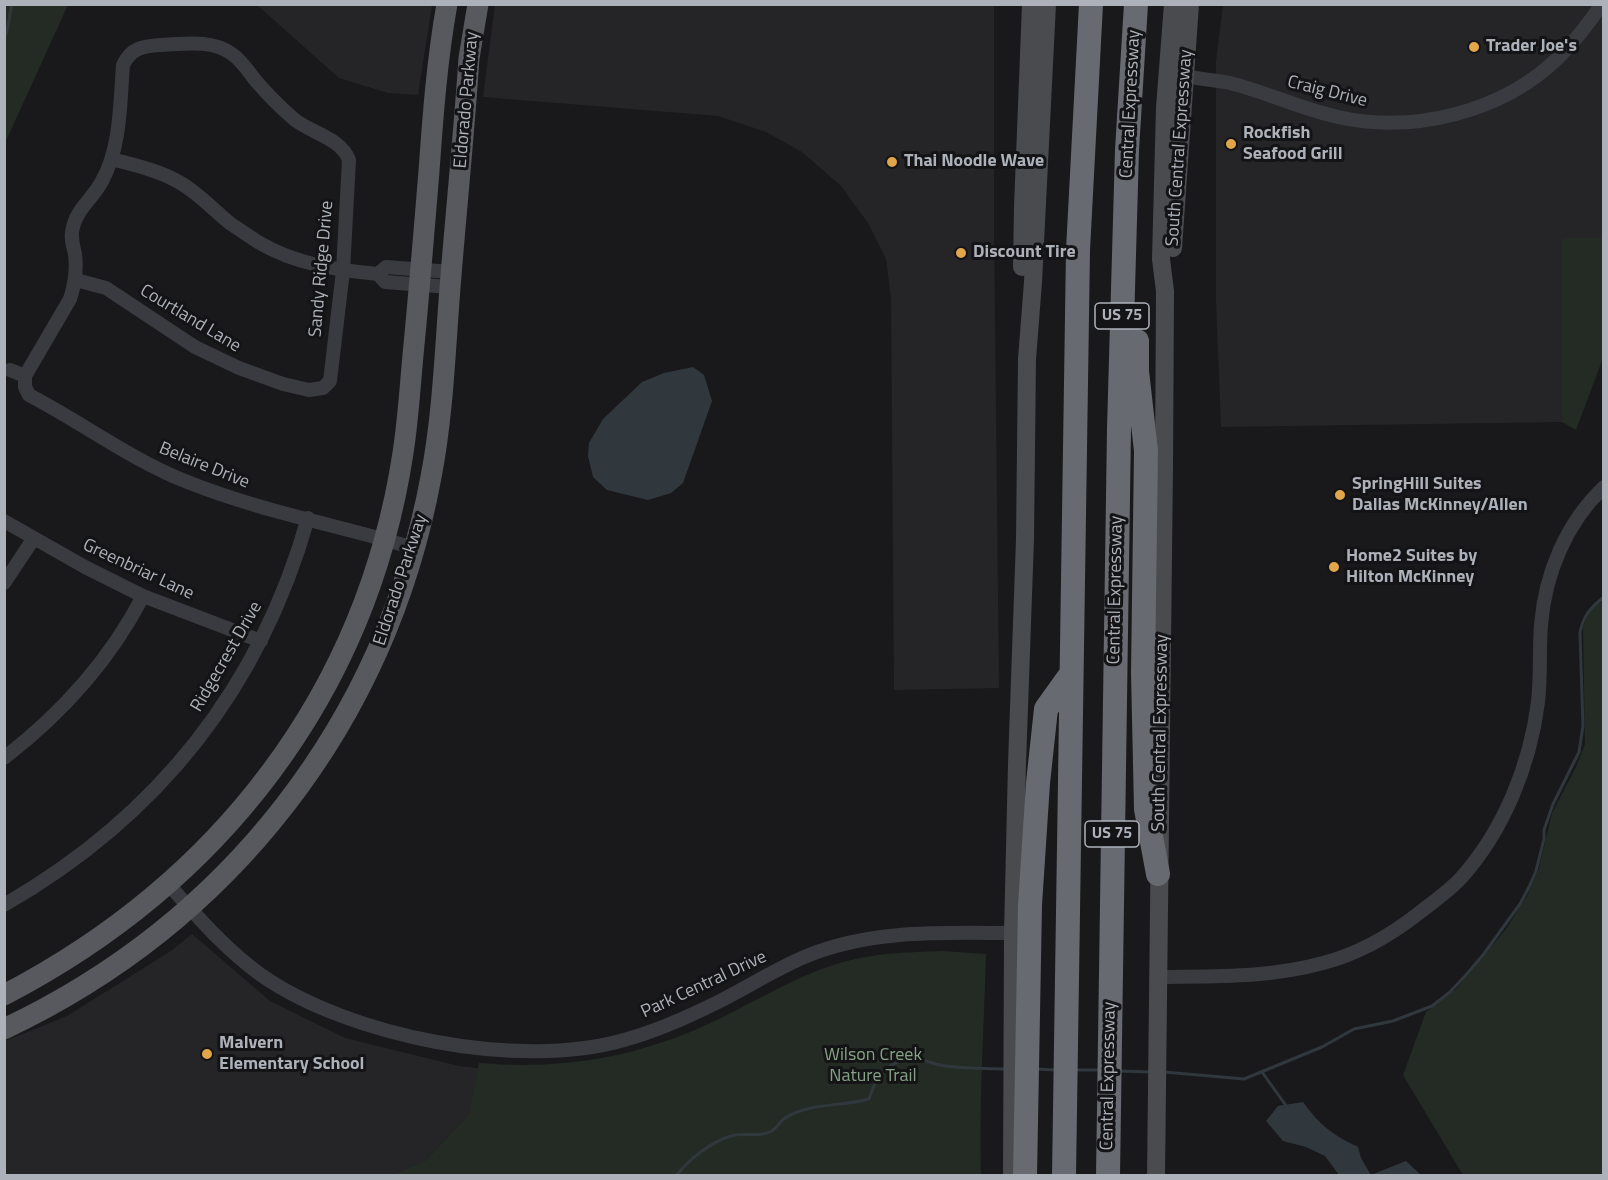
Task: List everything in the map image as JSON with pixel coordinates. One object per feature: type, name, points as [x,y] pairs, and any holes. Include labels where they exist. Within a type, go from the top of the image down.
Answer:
[{"type":"highway","name":"US 75","points":[[1064,1176],[1078,260],[1091,4]]},
{"type":"highway","name":"Central Expressway","points":[[1108,1176],[1119,429],[1127,150],[1137,4]]},
{"type":"highway","points":[[1127,150],[1138,249],[1137,371],[1146,452],[1143,673],[1146,809],[1158,874]]},
{"type":"highway","points":[[1025,1176],[1019,1089],[1019,1041],[1046,709],[1071,674]]},
{"type":"main road","name":"Eldorado Parkway","points":[[4,995],[65,962],[135,913],[169,885],[234,819],[264,781],[323,693],[354,629],[385,539],[404,451],[436,76],[447,4]]},
{"type":"main road","points":[[436,76],[468,68],[465,17],[468,4]]},
{"type":"main road","name":"Eldorado Parkway","points":[[4,1029],[61,1000],[109,971],[190,908],[257,840],[280,813],[315,764],[349,709],[373,664],[386,634],[414,548],[434,463],[468,68],[478,4]]},
{"type":"main road","points":[[1027,359],[1022,326],[1023,207],[1031,4]]},
{"type":"main road","points":[[1019,1041],[1013,933],[1025,539],[1027,359],[1047,4]]},
{"type":"main road","name":"South Central Expressway","points":[[1156,1176],[1165,291],[1161,258],[1165,108],[1173,4]]},
{"type":"main road","name":"South Central Expressway","points":[[1165,291],[1173,256],[1190,4]]},
{"type":"main road","points":[[323,693],[349,709]]},
{"type":"main road","points":[[1012,1176],[1019,1089]]},
{"type":"street","name":"Craig Drive","points":[[1185,76],[1229,83],[1339,117],[1391,123],[1425,121],[1480,106],[1507,94],[1533,78],[1558,58],[1584,29],[1602,4]]},
{"type":"street","name":"Sandy Ridge Drive","points":[[112,159],[123,65],[127,56],[135,49],[144,46],[195,43],[219,47],[232,54],[271,98],[297,121],[346,150],[349,160],[343,271],[330,381],[323,388]]},
{"type":"street","points":[[10,370],[25,376],[70,299],[76,280],[73,227],[79,213],[102,182],[112,159],[177,181],[198,195],[231,224],[260,243],[291,258],[343,271],[378,274],[386,267],[420,277],[451,280]]},
{"type":"street","name":"Courtland Lane","points":[[76,280],[106,288],[195,347],[239,369],[309,390],[323,388]]},
{"type":"street","name":"Belaire Drive","points":[[25,376],[25,387],[29,394],[133,456],[196,485],[241,501],[414,548]]},
{"type":"street","points":[[1157,977],[1249,975],[1304,968],[1334,960],[1394,932],[1460,879],[1485,848],[1498,827],[1525,759],[1538,700],[1542,612],[1552,569],[1572,525],[1604,487]]},
{"type":"street","name":"Ridgecrest Drive","points":[[4,905],[76,859],[126,818],[167,777],[201,736],[233,691],[261,641],[293,565],[308,518]]},
{"type":"street","name":"Greenbriar Lane","points":[[4,521],[142,596],[261,641]]},
{"type":"street","points":[[4,584],[34,538]]},
{"type":"street","points":[[4,758],[28,740],[64,706],[99,665],[130,620],[142,596]]},
{"type":"street","name":"Park Central Drive","points":[[169,885],[216,937],[247,964],[281,987],[354,1020],[390,1031],[456,1046],[500,1051],[592,1047],[623,1041],[681,1020],[809,955],[866,939],[898,934],[1013,933]]},
{"type":"shaded area","points":[[257,5],[432,5],[418,95],[388,93],[339,78]]},
{"type":"shaded area","points":[[495,5],[994,5],[999,688],[894,690],[891,298],[886,259],[868,223],[841,186],[802,152],[766,132],[718,116],[483,97]]},
{"type":"shaded area","points":[[1223,5],[1603,5],[1603,238],[1562,238],[1562,422],[1221,427],[1216,301],[1216,61]]},
{"type":"shaded area","points":[[693,367],[704,375],[712,401],[683,483],[671,493],[648,500],[607,490],[593,477],[588,456],[589,443],[603,419],[642,382],[664,373]]},
{"type":"shaded area","name":"Malvern Elementary School","points":[[192,934],[270,1001],[345,1038],[459,1066],[485,1069],[480,1102],[426,1160],[392,1175],[5,1176],[5,1041],[67,1016],[171,951]]},
{"type":"shaded area","points":[[1303,1102],[1327,1128],[1358,1147],[1361,1158],[1371,1175],[1339,1175],[1325,1156],[1306,1147],[1283,1141],[1266,1121],[1278,1106]]},
{"type":"shaded area","points":[[1406,1161],[1421,1175],[1371,1175]]},
{"type":"green space","points":[[4,5],[68,5],[5,143]]},
{"type":"green space","points":[[1562,238],[1603,238],[1603,358],[1576,430],[1562,422]]},
{"type":"green space","points":[[1603,600],[1603,1175],[1463,1175],[1403,1075],[1426,1012],[1456,989],[1506,929],[1527,896],[1539,868],[1552,813],[1576,767],[1585,744],[1583,627],[1589,612]]},
{"type":"green space","name":"Wilson Creek Nature Trail","points":[[943,951],[986,954],[981,1093],[981,1175],[392,1175],[426,1160],[469,1114],[479,1063],[558,1064],[634,1051],[705,1026],[802,977],[843,962],[880,955]]},
{"type":"waterway","points":[[4,38],[12,4]]},
{"type":"waterway","points":[[1164,1072],[1244,1079],[1322,1047],[1354,1029],[1393,1021],[1432,1006],[1465,976],[1520,904],[1536,871],[1544,830],[1553,804],[1579,752],[1583,726],[1581,627],[1588,613],[1604,597]]},
{"type":"waterway","points":[[676,1176],[687,1163],[723,1139],[736,1135],[767,1133],[774,1130],[785,1118],[805,1109],[869,1099],[881,1074],[894,1063],[902,1060],[922,1060],[956,1067],[1005,1069]]},
{"type":"waterway","points":[[1035,1069],[1056,1070]]},
{"type":"waterway","points":[[1074,1070],[1101,1070]]},
{"type":"waterway","points":[[1119,1071],[1152,1072]]},
{"type":"waterway","points":[[1262,1072],[1287,1107]]},
{"type":"place","name":"Trader Joe's","points":[[1474,47]]},
{"type":"place","name":"Rockfish Seafood Grill","points":[[1231,144]]},
{"type":"place","name":"Thai Noodle Wave","points":[[892,162]]},
{"type":"place","name":"Discount Tire","points":[[961,253]]},
{"type":"place","name":"SpringHill Suites Dallas McKinney/Allen","points":[[1340,495]]},
{"type":"place","name":"Home2 Suites by Hilton McKinney","points":[[1334,567]]},
{"type":"place","name":"Malvern Elementary School","points":[[207,1054]]}]
